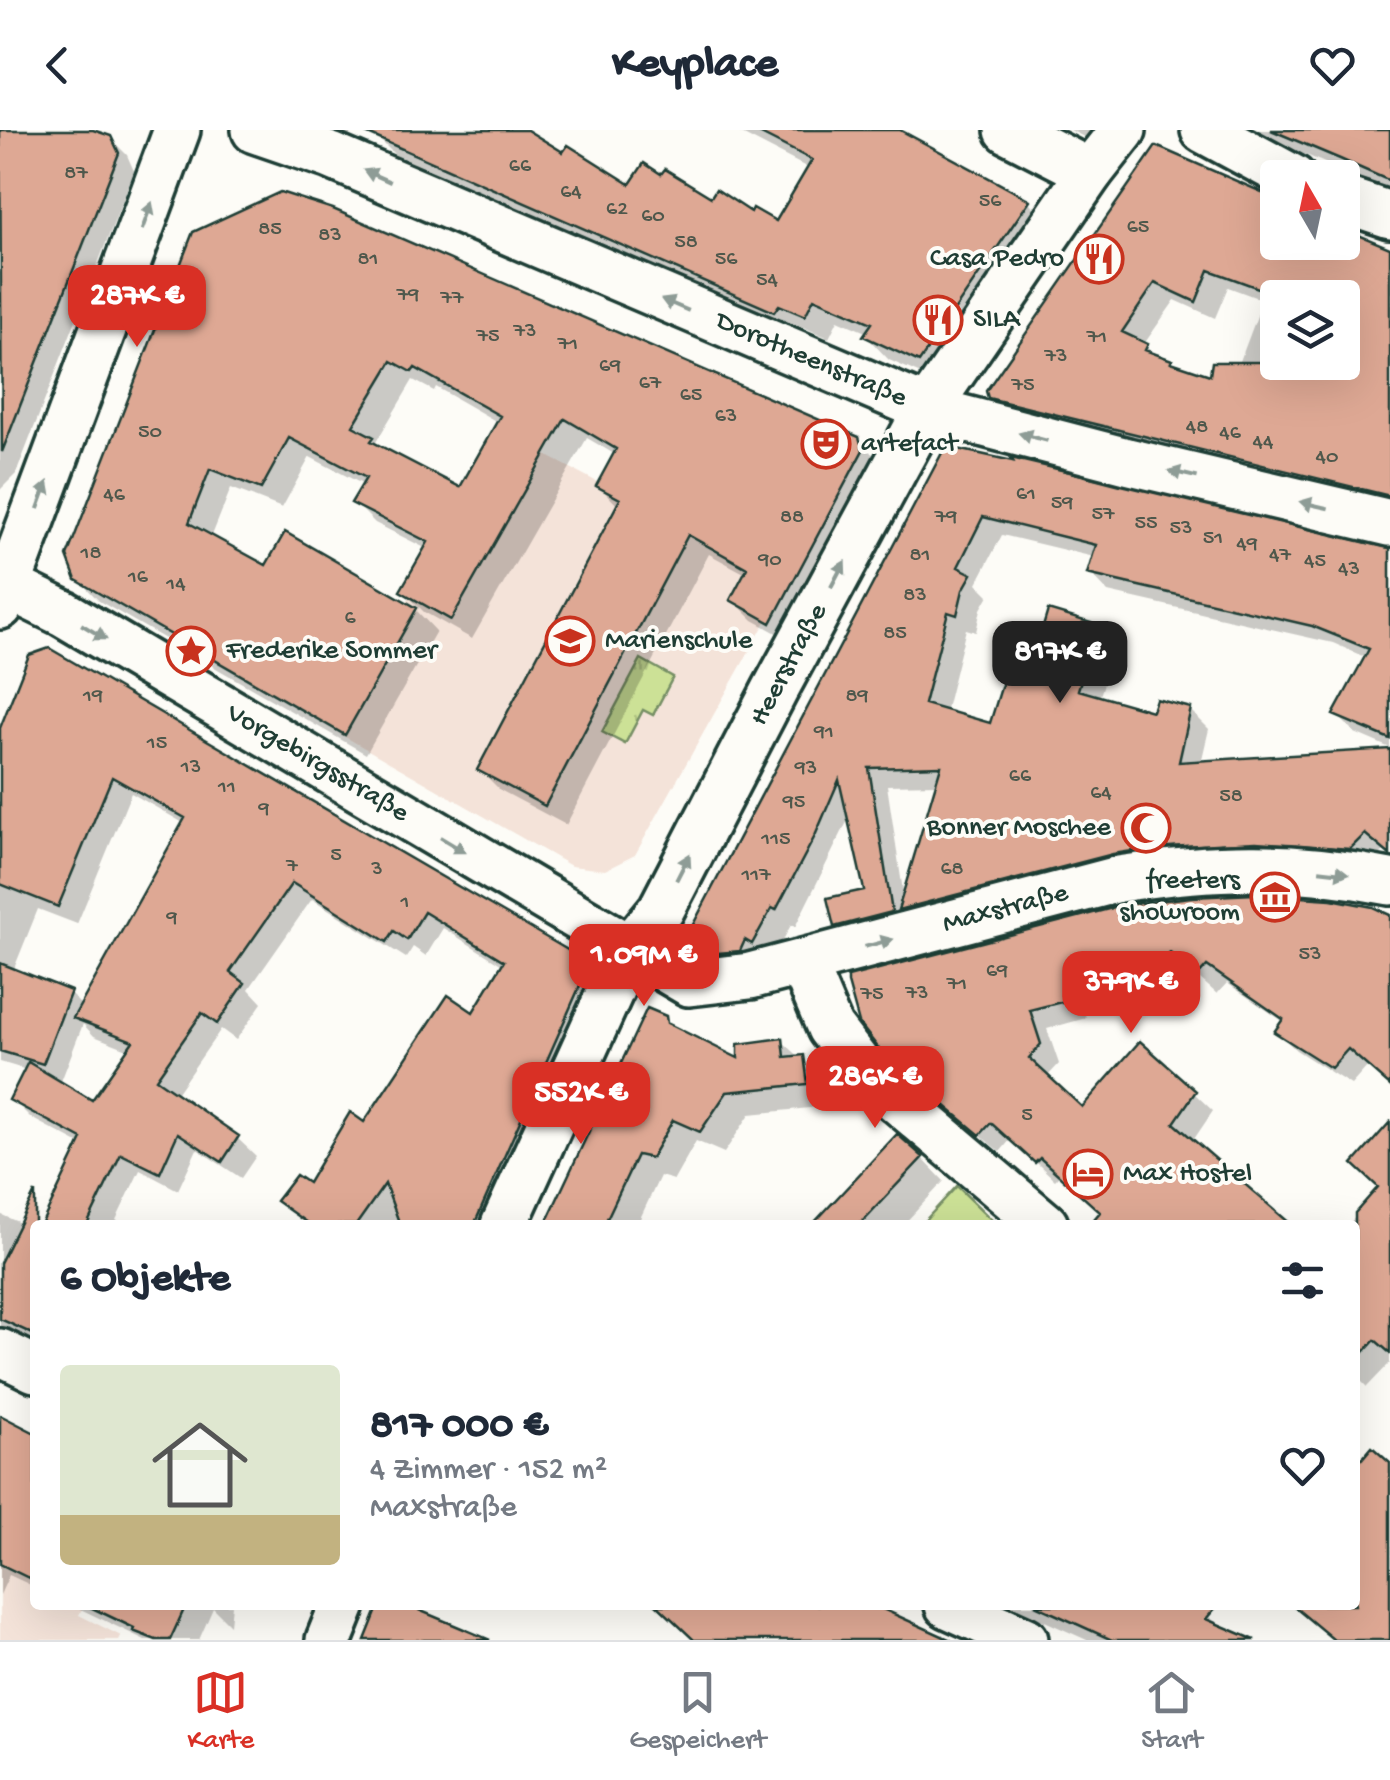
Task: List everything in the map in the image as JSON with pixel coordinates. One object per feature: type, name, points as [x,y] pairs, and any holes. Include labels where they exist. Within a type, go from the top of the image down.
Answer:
[{"type":"street","points":[[3,592],[176,130]]},
{"type":"street","name":"Dorotheenstraße","points":[[256,130],[331,156],[927,409],[1390,523]]},
{"type":"street","points":[[1008,130],[1090,172]]},
{"type":"street","name":"Heerstraße","points":[[506,1220],[630,948],[661,910],[774,690],[927,409],[1123,130]]},
{"type":"street","points":[[1204,130],[1260,160]]},
{"type":"street","points":[[1360,206],[1390,215]]},
{"type":"street","name":"Vorgebirgsstraße","points":[[3,592],[63,614],[630,948]]},
{"type":"street","name":"Maxstraße","points":[[630,948],[689,983],[750,976],[803,964],[1120,879],[1179,869],[1272,865],[1390,882]]},
{"type":"street","points":[[803,964],[830,1028],[864,1072],[1039,1220]]},
{"type":"street","points":[[0,1352],[30,1367]]},
{"type":"street","points":[[328,1640],[342,1610]]},
{"type":"street","points":[[959,1610],[1024,1640]]},
{"type":"shaded area","name":"Marienschule","points":[[504,433],[788,582],[635,855],[605,870],[571,866],[333,730]]},
{"type":"shaded area","points":[[0,1564],[30,1573],[30,1610],[82,1610],[79,1615],[121,1636],[119,1640],[0,1640]]},
{"type":"green space","points":[[641,659],[673,677],[653,715],[643,710],[625,744],[602,732]]},
{"type":"green space","points":[[957,1186],[992,1220],[926,1220]]},
{"type":"building","points":[[0,130],[93,130],[111,136],[119,153],[2,452]]},
{"type":"building","points":[[359,130],[527,130],[563,152],[568,145],[630,184],[644,163],[661,174],[665,169],[711,197],[716,189],[751,212],[753,208],[776,221],[812,160],[753,130],[900,130],[1030,200],[919,362],[863,336],[872,323],[814,298],[805,316],[779,305],[774,312]]},
{"type":"building","points":[[1271,130],[1390,130],[1390,181],[1360,168],[1360,160],[1340,159]]},
{"type":"building","points":[[1156,146],[1260,191],[1260,260],[1360,260],[1360,236],[1390,248],[1390,496],[988,398],[986,391]],"holes":[[[1209,270],[1260,289],[1260,280],[1360,280],[1360,380],[1260,380],[1260,362],[1212,362],[1210,375],[1145,350],[1148,344],[1122,332],[1155,283],[1196,302]]]},
{"type":"building","points":[[280,192],[333,209],[859,437],[863,450],[771,623],[730,600],[747,568],[688,535],[545,806],[477,770],[620,499],[596,486],[616,449],[565,419],[451,620],[400,591],[428,542],[351,503],[366,478],[289,438],[261,489],[210,469],[189,523],[266,565],[285,532],[417,608],[345,735],[76,580],[67,556],[193,232]],"holes":[[[392,361],[412,372],[415,368],[500,416],[460,487],[371,441],[374,437],[353,426]]]},
{"type":"building","points":[[953,448],[1013,461],[1011,458],[1390,548],[1390,739],[1333,715],[1369,649],[1312,626],[1087,574],[1096,545],[983,517],[958,567],[972,574],[957,615],[948,612],[924,704],[990,723],[1013,649],[1035,654],[1048,610],[1098,625],[1078,690],[1152,711],[1156,699],[1191,708],[1179,762],[1390,749],[1390,855],[1365,834],[1350,849],[1256,842],[1152,848],[1113,854],[898,910],[941,766],[869,768],[892,912],[834,927],[827,898],[864,890],[839,780],[776,910],[772,908],[752,944],[745,940],[740,951],[718,953],[687,936],[943,451]]},
{"type":"building","points":[[49,648],[590,963],[476,1220],[398,1220],[385,1184],[360,1220],[303,1220],[276,1201],[296,1175],[308,1183],[350,1112],[364,1122],[448,995],[473,1012],[504,961],[424,912],[407,940],[394,931],[387,942],[292,883],[230,972],[245,983],[217,1024],[202,1013],[156,1079],[239,1136],[222,1162],[178,1133],[160,1173],[121,1154],[89,1220],[43,1220],[82,1139],[9,1100],[28,1062],[92,1100],[133,1041],[73,1018],[185,818],[112,777],[58,907],[0,884],[0,728],[29,655]]},
{"type":"building","points":[[1255,894],[1331,899],[1373,907],[1390,915],[1390,1086],[1348,1049],[1331,1068],[1274,1032],[1283,1019],[1207,966],[1197,977],[1170,953],[1141,984],[1123,969],[1065,984],[1069,1000],[1030,1010],[1041,1044],[1029,1058],[1082,1107],[1140,1041],[1196,1091],[1174,1123],[1286,1220],[1093,1220],[1100,1212],[1040,1158],[1035,1163],[991,1123],[980,1135],[883,1054],[859,1023],[848,977],[1124,905]]},
{"type":"building","points":[[0,963],[71,991],[43,1064],[0,1051]]},
{"type":"building","points":[[647,1008],[666,1016],[667,1023],[738,1058],[738,1044],[783,1038],[785,1057],[804,1055],[808,1084],[727,1092],[700,1132],[673,1120],[651,1158],[637,1155],[606,1220],[547,1220]]},
{"type":"building","points":[[1390,1122],[1390,1353],[1375,1340],[1360,1356],[1360,1220],[1355,1220],[1355,1213],[1378,1187],[1353,1164]]},
{"type":"building","points":[[897,1134],[923,1157],[864,1220],[817,1220]]},
{"type":"building","points":[[35,1192],[35,1220],[30,1220],[30,1333],[0,1319],[0,1263]]},
{"type":"building","points":[[0,1415],[30,1430],[30,1579],[0,1564]]},
{"type":"building","points":[[1372,1447],[1390,1463],[1390,1640],[1334,1640],[1298,1610],[1360,1610],[1360,1461]]},
{"type":"building","points":[[96,1610],[184,1610],[170,1640],[156,1640],[133,1631],[134,1628]]},
{"type":"building","points":[[377,1610],[419,1610],[490,1640],[365,1640]]},
{"type":"building","points":[[662,1610],[885,1610],[951,1640],[694,1640]]},
{"type":"building","points":[[1046,1610],[1214,1610],[1206,1619],[1255,1640],[1112,1640]]},
{"type":"place","name":"Casa Pedro","points":[[1099,259]]},
{"type":"place","name":"SILA","points":[[938,320]]},
{"type":"place","name":"artefact","points":[[826,444]]},
{"type":"place","name":"Marienschule","points":[[570,641]]},
{"type":"place","name":"Frederike Sommer","points":[[191,651]]},
{"type":"place","name":"Bonner Moschee","points":[[1146,828]]},
{"type":"place","name":"freeters showroom","points":[[1275,897]]},
{"type":"place","name":"Max Hostel","points":[[1088,1174]]}]
